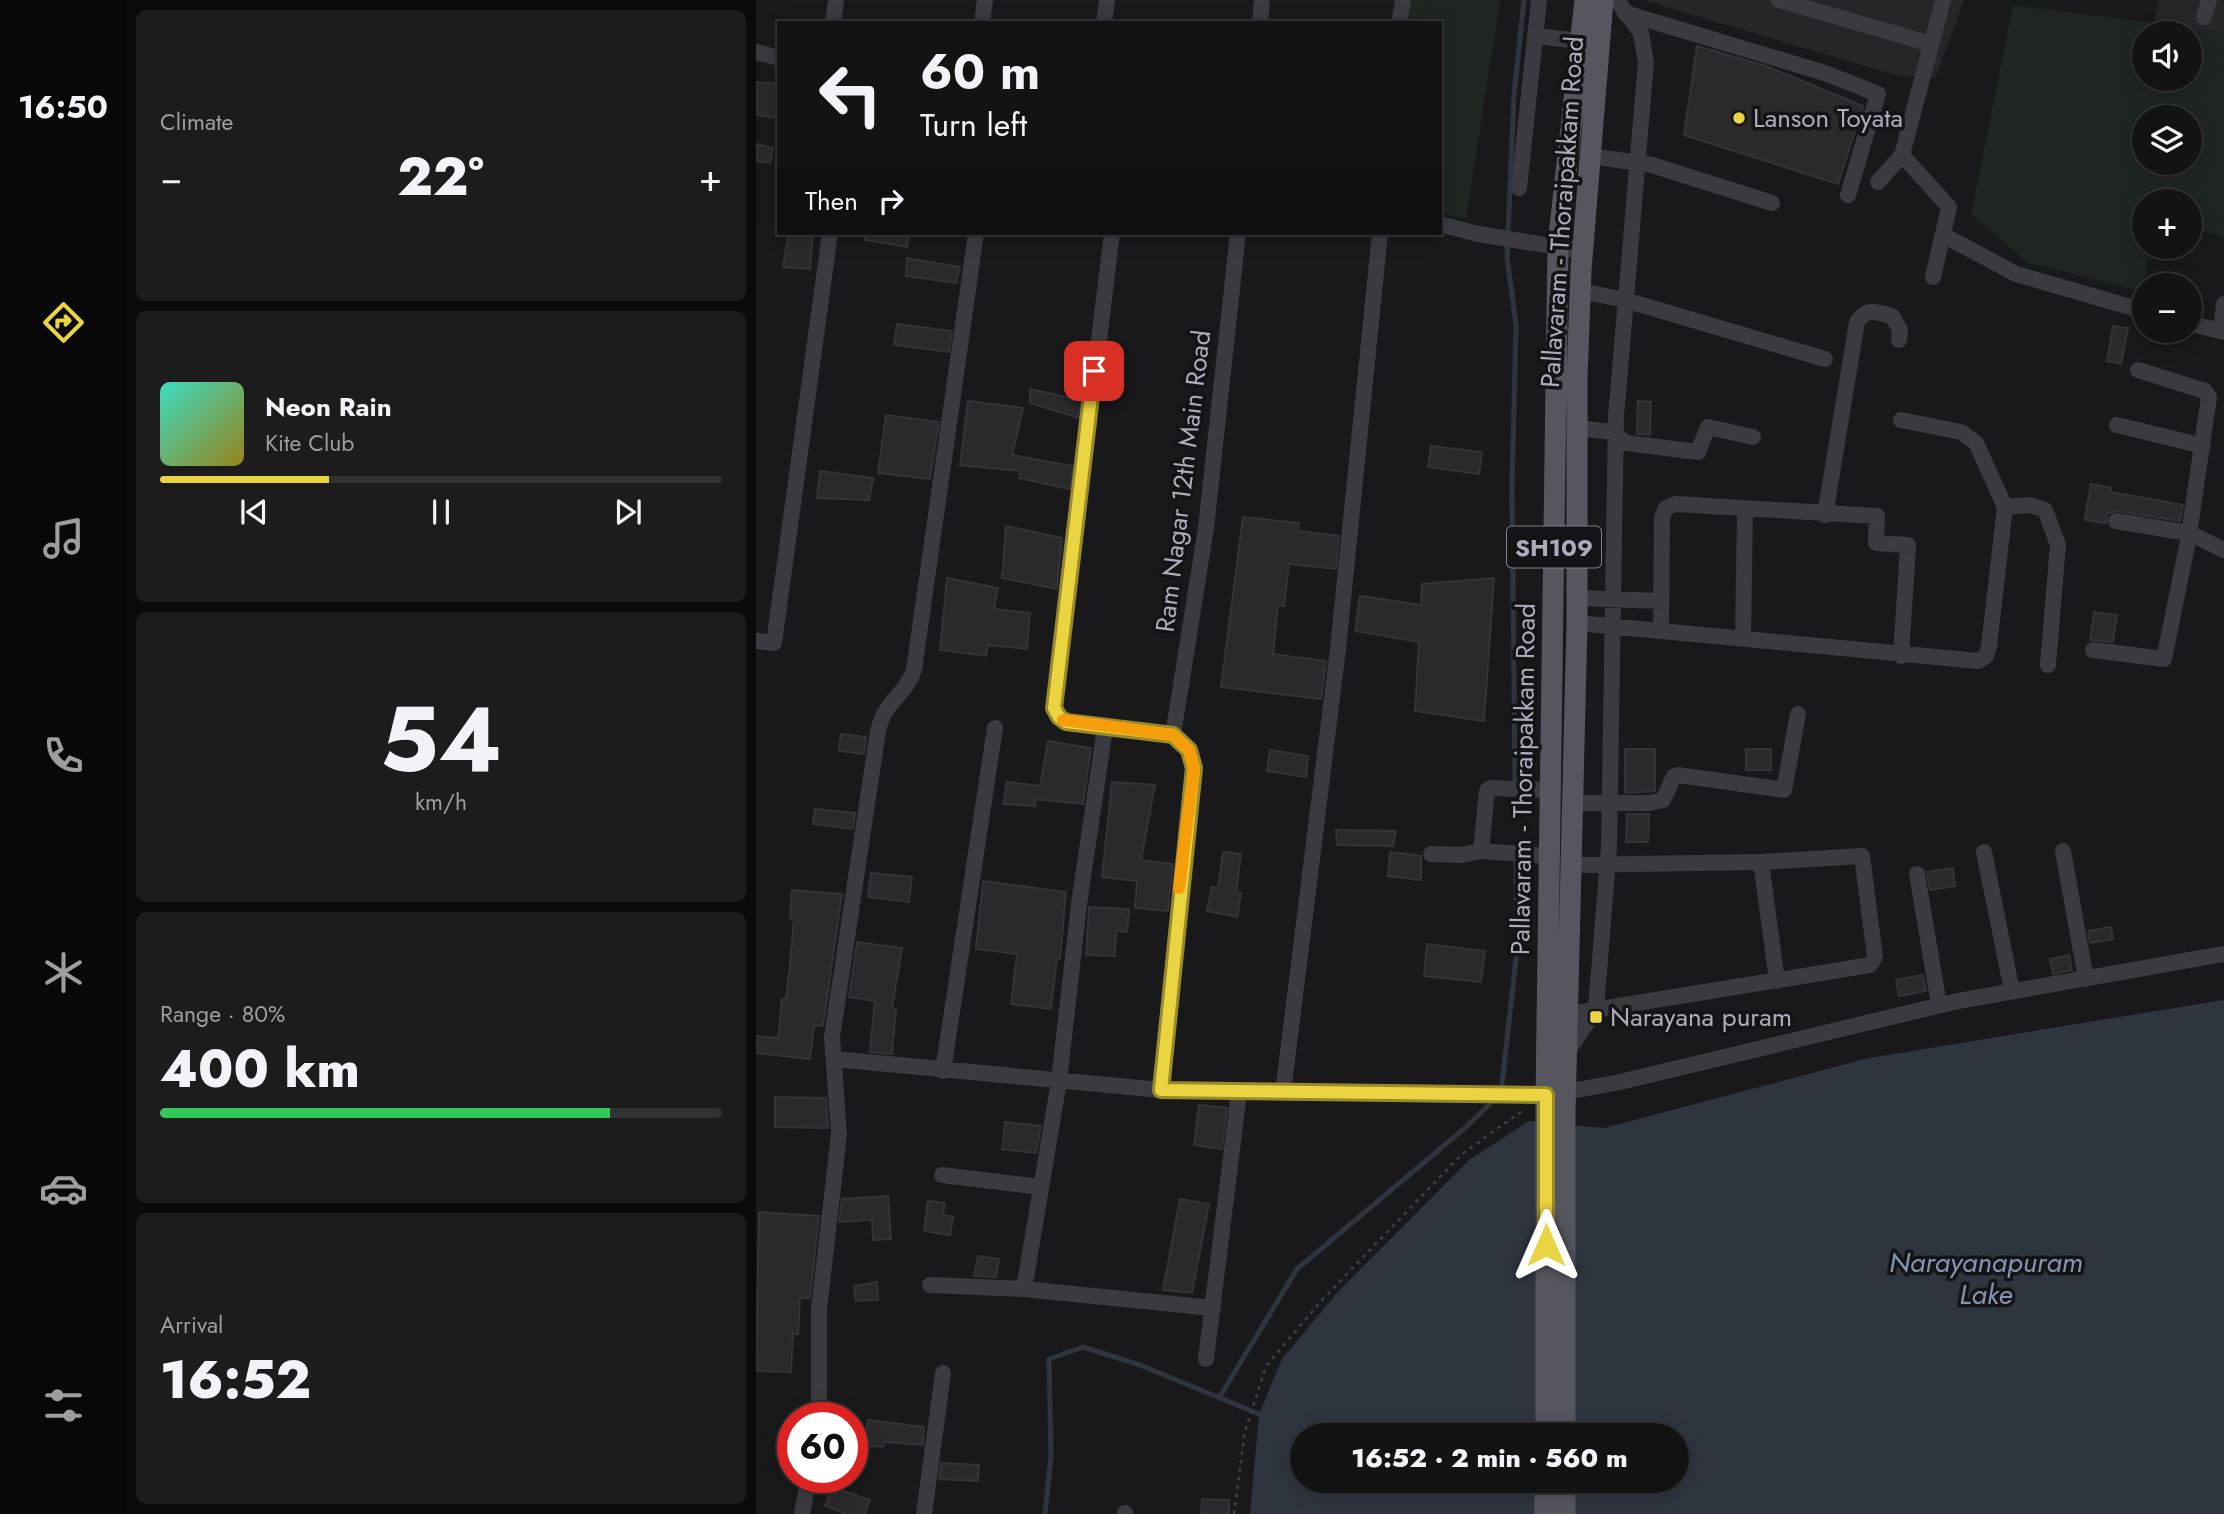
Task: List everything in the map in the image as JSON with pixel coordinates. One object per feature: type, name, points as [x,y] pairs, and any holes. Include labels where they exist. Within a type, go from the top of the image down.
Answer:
[{"type":"main road","name":"Pallavaram - Thoraipakkam Road","points":[[1565,1423],[1549,856],[1558,246],[1580,41],[1607,4]]},
{"type":"main road","name":"Pallavaram - Thoraipakkam Road","points":[[1546,1423],[1556,1094],[1568,1051],[1570,1014],[1582,251],[1607,4]]},
{"type":"main road","points":[[1545,1493],[1545,1514]]},
{"type":"main road","points":[[1565,1493],[1566,1514]]},
{"type":"street","points":[[833,21],[836,0]]},
{"type":"street","points":[[982,21],[985,0]]},
{"type":"street","points":[[1104,21],[1107,0]]},
{"type":"street","points":[[1260,21],[1262,0]]},
{"type":"street","points":[[1399,21],[1403,0]]},
{"type":"street","points":[[1519,188],[1539,0]]},
{"type":"street","points":[[1779,0],[1931,44]]},
{"type":"street","points":[[1878,182],[1902,155],[1943,0]]},
{"type":"street","points":[[2204,17],[2209,0]]},
{"type":"street","points":[[1568,1051],[1596,1010],[1609,803],[1617,436],[1625,300],[1646,62],[1642,33],[1607,4]]},
{"type":"street","points":[[1607,4],[1825,73],[1878,94],[1848,195]]},
{"type":"street","points":[[1535,36],[1580,41]]},
{"type":"street","points":[[756,52],[777,57]]},
{"type":"street","points":[[1902,155],[1949,207],[1933,277]]},
{"type":"street","points":[[1590,156],[1636,162],[1772,203]]},
{"type":"street","points":[[1442,225],[1478,234],[1529,240],[1582,251]]},
{"type":"street","points":[[756,641],[774,643],[830,235]]},
{"type":"street","points":[[819,1402],[820,1309],[839,1134],[832,1037],[878,731],[888,704],[909,684],[914,670],[976,235]]},
{"type":"street","points":[[1112,235],[1054,690],[1054,708],[1066,722],[1173,735],[1189,750],[1194,768],[1161,1090]]},
{"type":"street","name":"Ram Nagar 12th Main Road","points":[[1173,735],[1206,528],[1238,235]]},
{"type":"street","points":[[1283,1093],[1338,649],[1380,235]]},
{"type":"street","points":[[1943,235],[2016,274],[2132,308]]},
{"type":"street","points":[[1581,290],[1625,300],[1825,359]]},
{"type":"street","points":[[2202,327],[2222,332],[2224,304]]},
{"type":"street","points":[[1825,515],[1857,322],[1862,314],[1871,311],[1892,316],[1900,330],[1899,340]]},
{"type":"street","points":[[2093,650],[2164,659],[2203,446],[2209,397],[2205,391],[2138,370]]},
{"type":"street","points":[[1577,623],[1661,629],[1901,656],[1978,661],[1986,656],[2005,507],[1976,443],[1961,432],[1901,420]]},
{"type":"street","points":[[2117,425],[2203,446]]},
{"type":"street","points":[[1578,428],[1612,432],[1626,443],[1698,452],[1708,427],[1754,437]]},
{"type":"street","points":[[1661,629],[1662,518],[1666,508],[1675,504],[1877,516],[1876,543],[1908,545],[1901,656]]},
{"type":"street","points":[[2005,507],[2029,505],[2045,510],[2059,545],[2048,665]]},
{"type":"street","points":[[1744,638],[1745,510]]},
{"type":"street","points":[[2116,521],[2189,533],[2224,550]]},
{"type":"street","points":[[1577,598],[1661,601]]},
{"type":"street","points":[[1573,803],[1649,803],[1663,800],[1674,776],[1678,775],[1784,790],[1798,714]]},
{"type":"street","points":[[943,1071],[995,728]]},
{"type":"street","points":[[1024,1289],[1059,1081],[1079,904],[1105,728]]},
{"type":"street","points":[[1481,851],[1487,791],[1491,788],[1551,790]]},
{"type":"street","points":[[1431,854],[1462,855],[1481,851],[1549,856]]},
{"type":"street","points":[[2063,851],[2086,979]]},
{"type":"street","points":[[1984,852],[2012,991]]},
{"type":"street","points":[[1570,1014],[1777,982],[1874,962],[1864,861],[1862,856],[1856,854],[1762,862],[1572,865]]},
{"type":"street","points":[[1762,862],[1777,982]]},
{"type":"street","points":[[1917,874],[1939,1005]]},
{"type":"street","points":[[835,1059],[1161,1090],[1506,1096],[1556,1094],[1620,1082],[1939,1005],[2224,954]]},
{"type":"street","points":[[1206,1359],[1239,1093]]},
{"type":"street","points":[[942,1175],[1041,1187]]},
{"type":"street","points":[[930,1285],[1024,1289],[1213,1308]]},
{"type":"street","points":[[924,1514],[943,1373]]},
{"type":"street","points":[[802,1514],[806,1493]]},
{"type":"path","points":[[1234,1514],[1245,1431],[1266,1366],[1322,1300],[1462,1154],[1556,1094]]},
{"type":"shaded area","points":[[1409,0],[1500,0],[1466,219],[1442,213],[1442,21],[1405,21]]},
{"type":"shaded area","points":[[1643,0],[1964,0],[1935,79],[1895,75]]},
{"type":"shaded area","points":[[2159,0],[2224,0],[2224,32],[2202,33],[2202,21],[2155,21]]},
{"type":"shaded area","points":[[2013,5],[2138,21],[2132,21],[2132,91],[2202,91],[2202,29],[2224,32],[2224,237],[2202,231],[2202,189],[2132,189],[2132,259],[2147,259],[2146,273],[2132,273],[2132,289],[2027,262],[1971,214]]},
{"type":"water","name":"Narayanapuram Lake","points":[[2224,1000],[2224,1514],[1250,1514],[1259,1414],[1282,1359],[1337,1293],[1469,1160],[1529,1121],[1604,1128],[1869,1058]]},
{"type":"building","points":[[1697,46],[1766,66],[1863,106],[1838,184],[1684,135]]},
{"type":"building","points":[[756,82],[777,84],[777,118],[756,115]]},
{"type":"building","points":[[756,144],[773,148],[770,163],[756,161]]},
{"type":"building","points":[[789,235],[813,235],[810,269],[783,267]]},
{"type":"building","points":[[865,235],[909,235],[907,247],[865,240]]},
{"type":"building","points":[[907,258],[960,267],[956,283],[906,276]]},
{"type":"building","points":[[897,324],[952,331],[949,352],[894,345]]},
{"type":"building","points":[[2113,326],[2128,328],[2121,364],[2107,361]]},
{"type":"building","points":[[1030,389],[1081,400],[1079,418],[1030,403]]},
{"type":"building","points":[[968,401],[1023,408],[1012,455],[1073,466],[1070,489],[1019,478],[1020,471],[960,465]]},
{"type":"building","points":[[1638,401],[1651,402],[1650,435],[1637,434]]},
{"type":"building","points":[[886,415],[939,422],[930,479],[878,473]]},
{"type":"building","points":[[1431,446],[1482,452],[1479,474],[1428,467]]},
{"type":"building","points":[[820,471],[873,478],[869,500],[817,498]]},
{"type":"building","points":[[2091,484],[2111,488],[2111,492],[2183,505],[2180,521],[2117,511],[2107,513],[2106,523],[2085,520]]},
{"type":"building","points":[[1243,517],[1299,523],[1298,531],[1339,536],[1336,569],[1289,564],[1284,606],[1278,605],[1273,654],[1326,661],[1321,699],[1221,687]]},
{"type":"building","points":[[1006,526],[1062,538],[1057,589],[1002,578]]},
{"type":"building","points":[[947,578],[998,588],[994,609],[1030,613],[1027,649],[988,645],[986,656],[940,650]]},
{"type":"building","points":[[1494,578],[1484,721],[1415,711],[1419,642],[1355,631],[1360,596],[1421,605],[1422,584]]},
{"type":"building","points":[[2094,612],[2117,615],[2113,642],[2090,640]]},
{"type":"building","points":[[841,734],[866,737],[864,754],[839,751]]},
{"type":"building","points":[[1048,741],[1091,748],[1083,804],[1036,799],[1035,806],[1003,804],[1007,782],[1040,786]]},
{"type":"building","points":[[1625,749],[1655,749],[1655,791],[1625,793]]},
{"type":"building","points":[[1746,749],[1771,749],[1771,770],[1746,770]]},
{"type":"building","points":[[1270,750],[1308,756],[1306,777],[1267,771]]},
{"type":"building","points":[[1112,782],[1155,785],[1141,860],[1173,864],[1168,911],[1135,908],[1137,881],[1102,877]]},
{"type":"building","points":[[815,809],[855,813],[853,829],[813,824]]},
{"type":"building","points":[[1627,814],[1649,814],[1648,842],[1626,842]]},
{"type":"building","points":[[1336,830],[1396,831],[1393,846],[1337,845]]},
{"type":"building","points":[[1223,852],[1241,854],[1236,892],[1241,893],[1237,917],[1207,911],[1212,887],[1218,888]]},
{"type":"building","points":[[1390,852],[1421,856],[1421,880],[1388,876]]},
{"type":"building","points":[[1953,868],[1955,886],[1930,890],[1927,872]]},
{"type":"building","points":[[871,873],[912,877],[909,902],[868,897]]},
{"type":"building","points":[[983,881],[1066,892],[1060,959],[1057,958],[1051,1009],[1011,1004],[1017,954],[976,949]]},
{"type":"building","points":[[792,890],[842,894],[823,1026],[814,1025],[810,1059],[756,1053],[756,1036],[778,1038],[782,999],[786,999],[790,965],[794,919],[790,918]]},
{"type":"building","points":[[1089,907],[1129,909],[1127,932],[1116,931],[1115,956],[1086,955]]},
{"type":"building","points":[[2111,927],[2113,939],[2090,943],[2088,931]]},
{"type":"building","points":[[857,942],[902,948],[892,1008],[896,1009],[892,1054],[870,1052],[875,1001],[849,997]]},
{"type":"building","points":[[1427,944],[1485,951],[1481,982],[1424,976]]},
{"type":"building","points":[[2069,955],[2072,970],[2053,974],[2050,959]]},
{"type":"building","points":[[1923,975],[1926,991],[1899,996],[1896,980]]},
{"type":"building","points":[[775,1097],[826,1098],[828,1128],[775,1127]]},
{"type":"building","points":[[1199,1105],[1227,1108],[1222,1149],[1194,1145]]},
{"type":"building","points":[[1005,1122],[1041,1126],[1036,1153],[1002,1149]]},
{"type":"building","points":[[888,1196],[891,1239],[873,1240],[872,1220],[839,1222],[842,1199]]},
{"type":"building","points":[[1180,1199],[1209,1204],[1192,1293],[1163,1290]]},
{"type":"building","points":[[928,1201],[945,1203],[943,1215],[953,1217],[950,1235],[924,1231]]},
{"type":"building","points":[[759,1212],[819,1216],[810,1298],[800,1298],[798,1334],[793,1333],[791,1372],[756,1371]]},
{"type":"building","points":[[978,1256],[999,1259],[996,1277],[974,1276]]},
{"type":"building","points":[[877,1282],[878,1300],[856,1301],[854,1286]]},
{"type":"building","points":[[868,1420],[924,1427],[923,1445],[884,1442],[883,1447],[868,1445]]},
{"type":"building","points":[[941,1463],[979,1465],[978,1481],[939,1479]]},
{"type":"building","points":[[830,1493],[850,1493],[870,1500],[865,1514],[847,1514],[825,1506]]},
{"type":"building","points":[[1202,1499],[1229,1500],[1229,1514],[1201,1514]]},
{"type":"waterway","points":[[1515,780],[1512,487],[1516,324],[1507,257],[1514,95],[1524,0]]},
{"type":"waterway","points":[[1219,1398],[1297,1269],[1465,1128],[1501,1093],[1517,950],[1516,861]]},
{"type":"waterway","points":[[1045,1514],[1051,1457],[1049,1359],[1083,1347],[1140,1365],[1259,1414]]},
{"type":"slow traffic","points":[[1063,720],[1105,728],[1173,735],[1189,750],[1194,768],[1179,888]]},
{"type":"place","name":"Lanson Toyata","points":[[1739,118]]},
{"type":"place","name":"Narayana puram","points":[[1596,1017]]},
{"type":"route","points":[[1094,371],[1054,690],[1054,708],[1066,722],[1173,735],[1189,750],[1194,768],[1161,1090],[1546,1095],[1546,1245]]}]
